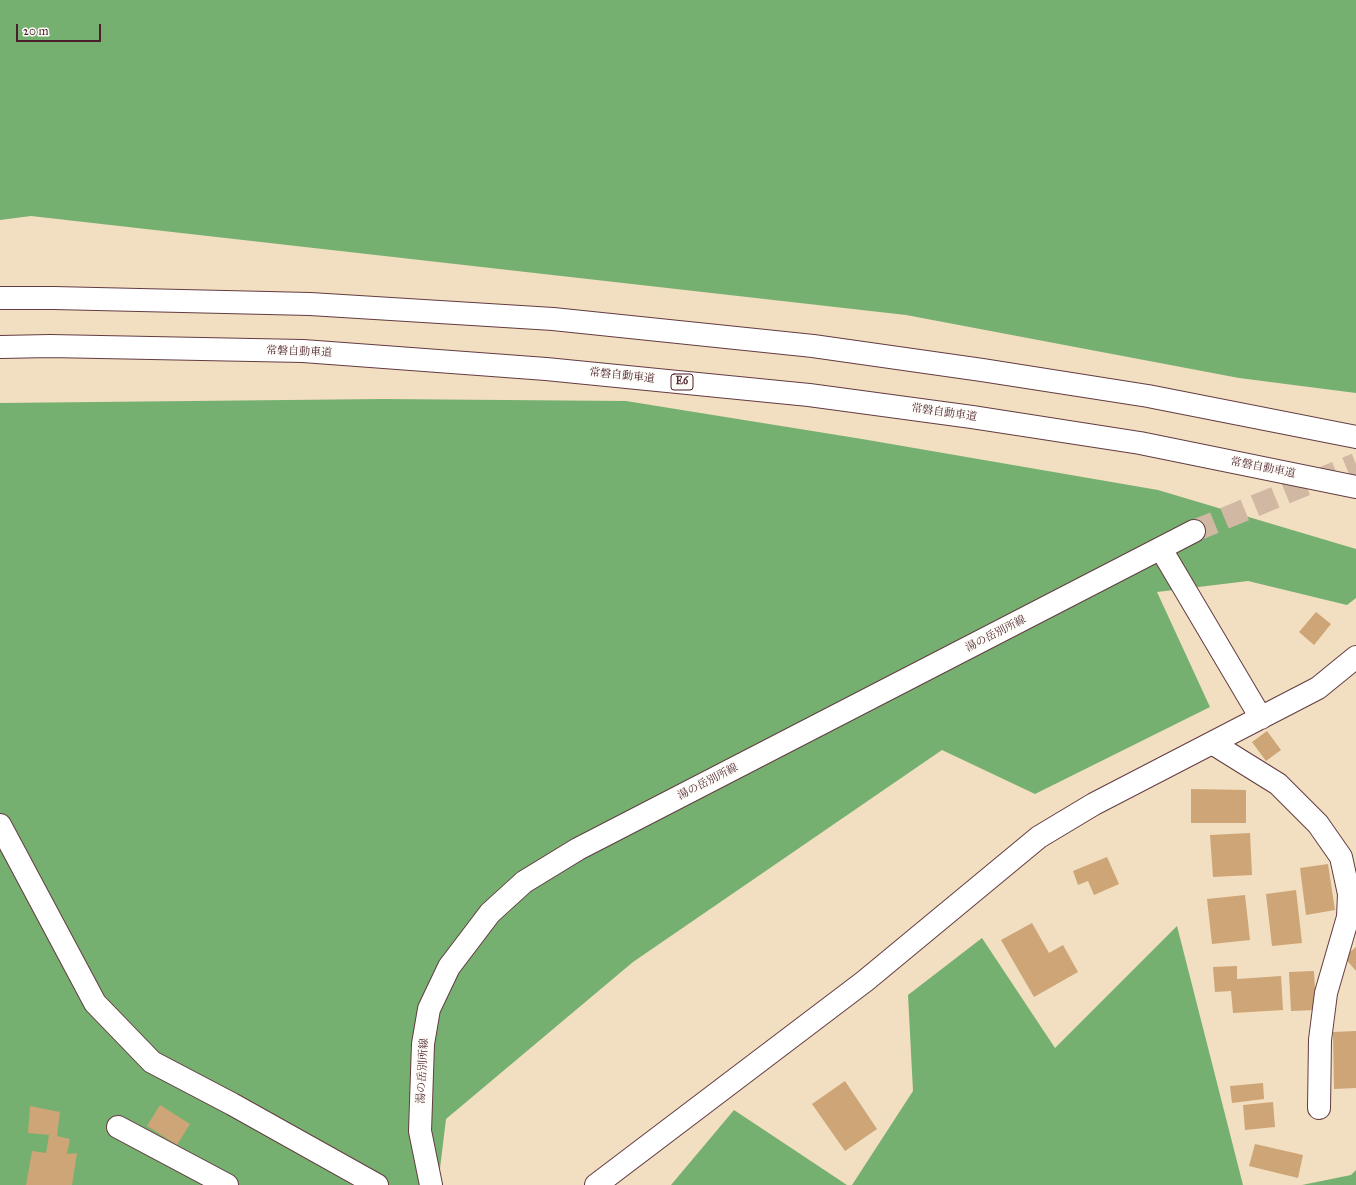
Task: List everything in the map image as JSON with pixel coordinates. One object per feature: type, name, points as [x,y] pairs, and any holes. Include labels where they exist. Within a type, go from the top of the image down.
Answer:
[{"type":"main road","points":[[0,298],[310,304],[553,319],[813,346],[982,370],[1148,396],[1356,437]]},
{"type":"main road","name":"常磐自動車道","points":[[0,347],[58,346],[303,351],[546,368],[809,395],[972,417],[1140,443],[1356,487]]},
{"type":"main road","name":"湯の岳別所線","points":[[431,1185],[420,1131],[423,1044],[429,1010],[449,967],[490,913],[524,882],[578,849],[1194,532]]},
{"type":"main road","points":[[1161,548],[1261,718]]},
{"type":"main road","points":[[596,1185],[865,981],[1039,837],[1094,804],[1318,688],[1356,657]]},
{"type":"main road","points":[[1212,743],[1278,784],[1318,824],[1341,857],[1349,894],[1348,918],[1326,993],[1320,1040],[1319,1108]]},
{"type":"main road","points":[[0,824],[95,1003],[152,1062],[232,1104],[377,1185]]},
{"type":"main road","points":[[118,1127],[227,1185]]},
{"type":"green space","points":[[0,0],[1356,0],[1356,393],[1239,378],[906,315],[31,216],[0,220]]},
{"type":"green space","points":[[383,399],[626,401],[862,439],[1158,490],[1356,549],[1356,598],[1347,605],[1248,581],[1157,592],[1210,707],[1035,794],[942,750],[633,962],[446,1119],[438,1185],[0,1185],[0,403]]},
{"type":"green space","points":[[1177,926],[1243,1185],[852,1185],[913,1091],[908,995],[982,938],[1055,1048]]},
{"type":"green space","points":[[734,1110],[847,1185],[671,1185]]},
{"type":"green space","points":[[1356,1170],[1356,1185],[1302,1185],[1351,1175]]},
{"type":"building","points":[[1316,612],[1331,624],[1314,645],[1299,632]]},
{"type":"building","points":[[1267,731],[1281,750],[1266,761],[1252,742]]},
{"type":"building","points":[[1191,789],[1246,790],[1246,823],[1191,823]]},
{"type":"building","points":[[1250,833],[1252,875],[1213,877],[1210,835]]},
{"type":"building","points":[[1107,857],[1119,884],[1094,895],[1088,881],[1078,885],[1073,871]]},
{"type":"building","points":[[1328,864],[1335,910],[1306,915],[1300,868]]},
{"type":"building","points":[[1296,890],[1302,943],[1272,946],[1266,894]]},
{"type":"building","points":[[1245,895],[1250,940],[1212,944],[1207,899]]},
{"type":"building","points":[[1032,923],[1049,953],[1063,945],[1078,972],[1034,997],[1001,940]]},
{"type":"building","points":[[1356,947],[1356,971],[1344,957]]},
{"type":"building","points":[[1237,966],[1237,979],[1281,976],[1283,1010],[1233,1013],[1231,991],[1215,992],[1213,967]]},
{"type":"building","points":[[1314,971],[1316,1010],[1291,1011],[1289,972]]},
{"type":"building","points":[[1356,1031],[1356,1088],[1334,1089],[1333,1032]]},
{"type":"building","points":[[845,1081],[877,1129],[845,1151],[812,1104]]},
{"type":"building","points":[[1263,1083],[1264,1099],[1232,1103],[1230,1086]]},
{"type":"building","points":[[1273,1102],[1275,1127],[1245,1130],[1243,1105]]},
{"type":"building","points":[[160,1105],[190,1124],[177,1145],[147,1126]]},
{"type":"building","points":[[30,1106],[60,1112],[57,1136],[70,1139],[67,1154],[77,1153],[72,1185],[26,1185],[32,1151],[46,1153],[49,1135],[28,1133]]},
{"type":"building","points":[[1255,1144],[1303,1155],[1298,1178],[1249,1166]]},
{"type":"tunnel","points":[[1194,531],[1356,464]]}]
